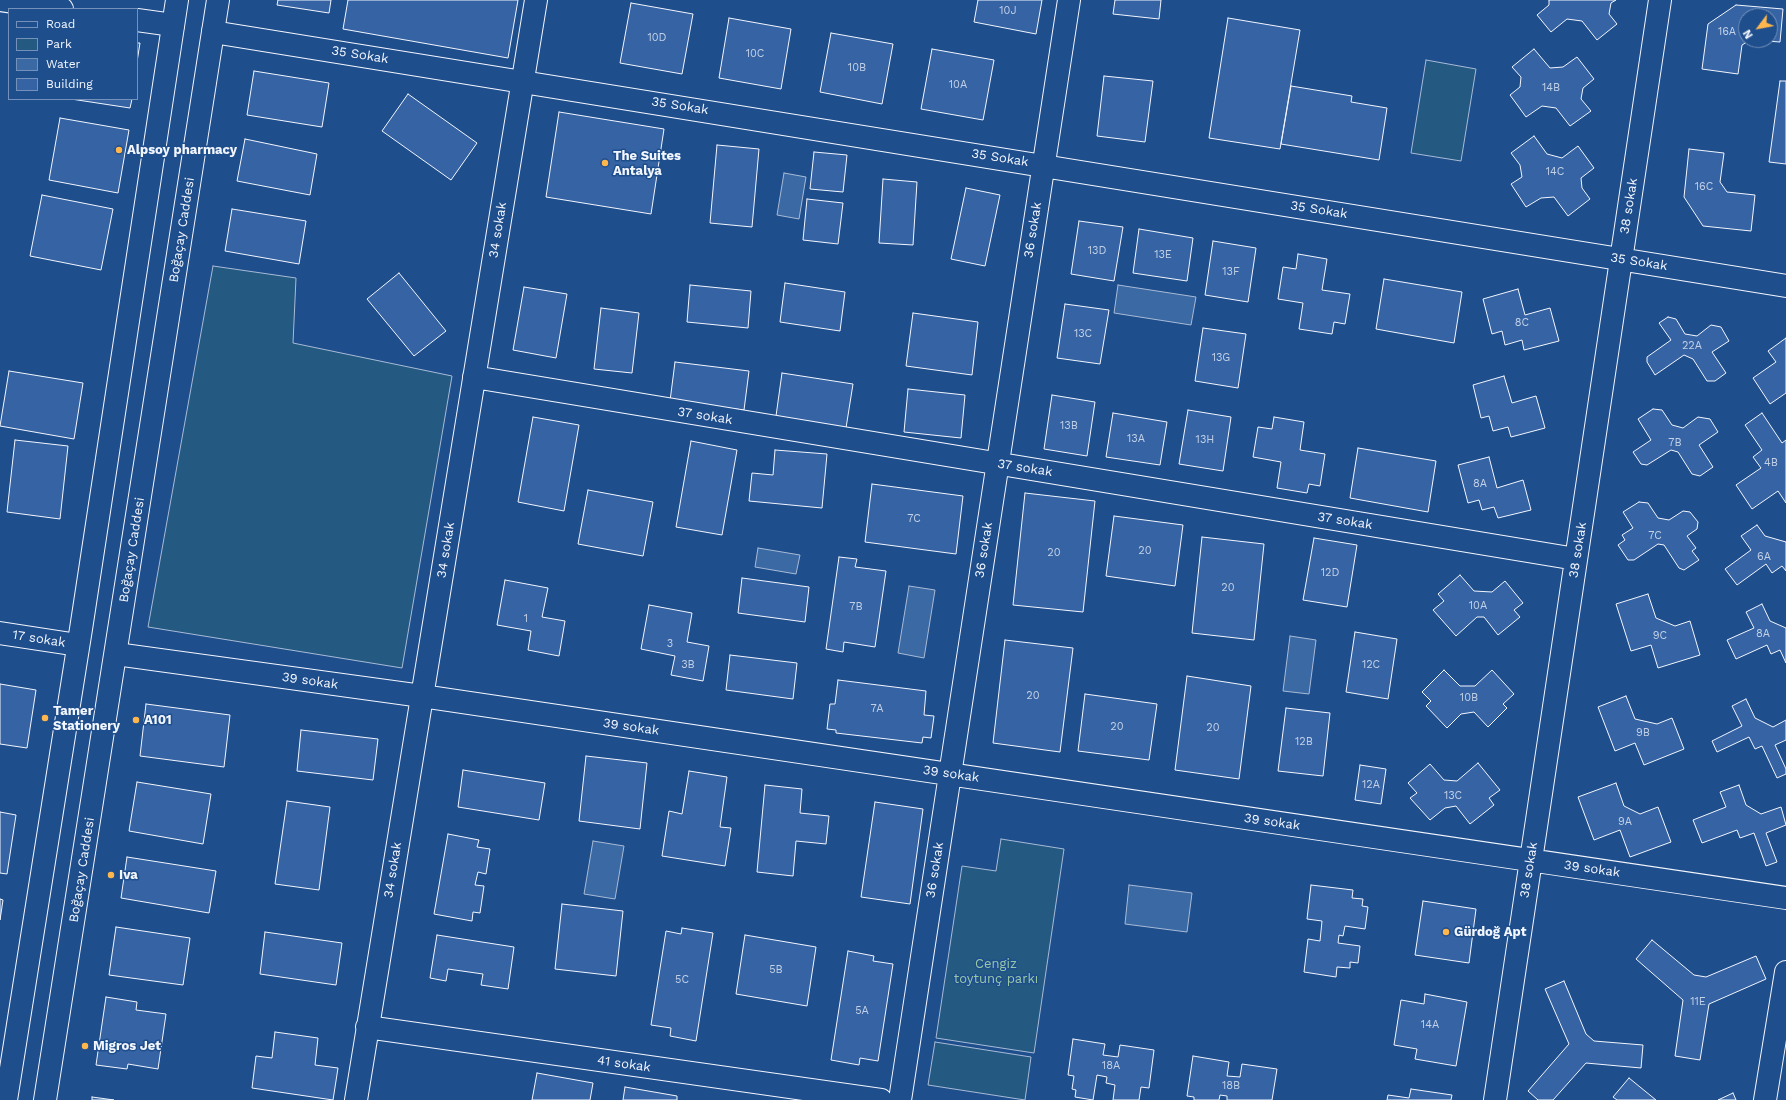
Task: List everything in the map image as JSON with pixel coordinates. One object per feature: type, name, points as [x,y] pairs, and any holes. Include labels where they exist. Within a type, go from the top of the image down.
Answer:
[{"type":"street","points":[[0,0],[23,2],[56,8]]},
{"type":"street","points":[[6,1100],[78,645],[177,0]]},
{"type":"street","name":"Boğaçay Caddesi","points":[[45,1100],[218,0]]},
{"type":"street","name":"34 sokak","points":[[356,1100],[536,0]]},
{"type":"street","name":"36 sokak","points":[[900,1100],[1069,0]]},
{"type":"street","name":"38 sokak","points":[[1494,1100],[1660,0]]},
{"type":"street","points":[[138,20],[172,26]]},
{"type":"street","name":"35 Sokak","points":[[213,32],[1786,286]]},
{"type":"street","name":"37 sokak","points":[[474,378],[1576,559]]},
{"type":"street","name":"17 sokak","points":[[0,633],[78,645]]},
{"type":"street","name":"39 sokak","points":[[116,654],[422,696],[1786,898]]},
{"type":"street","points":[[1765,1100],[1786,972]]},
{"type":"street","name":"41 sokak","points":[[367,1027],[881,1100]]},
{"type":"green space","points":[[1426,60],[1476,69],[1461,161],[1411,153]]},
{"type":"green space","points":[[213,266],[296,278],[293,343],[452,376],[402,668],[148,627]]},
{"type":"green space","name":"Cengiz toytunç parkı","points":[[1001,839],[1064,849],[1034,1053],[936,1038],[962,866],[996,871]]},
{"type":"green space","points":[[935,1042],[1031,1057],[1025,1100],[928,1085]]},
{"type":"water","points":[[784,173],[806,177],[799,219],[777,215]]},
{"type":"water","points":[[1118,285],[1196,297],[1191,325],[1114,313]]},
{"type":"water","points":[[758,548],[800,555],[796,574],[755,567]]},
{"type":"water","points":[[909,586],[935,590],[924,658],[898,653]]},
{"type":"water","points":[[1290,636],[1316,640],[1309,694],[1283,691]]},
{"type":"water","points":[[593,841],[624,846],[615,899],[584,894]]},
{"type":"water","points":[[1129,885],[1192,893],[1187,932],[1125,924]]},
{"type":"building","points":[[278,0],[331,0],[329,13],[277,5]]},
{"type":"building","points":[[348,0],[518,0],[508,58],[343,29]]},
{"type":"building","points":[[978,0],[1042,0],[1036,34],[974,22]]},
{"type":"building","points":[[1115,0],[1161,0],[1159,19],[1113,14]]},
{"type":"building","points":[[1549,0],[1616,0],[1611,3],[1609,14],[1617,24],[1597,40],[1582,21],[1567,19],[1551,32],[1537,15],[1549,5]]},
{"type":"building","points":[[631,3],[693,14],[682,74],[620,63]]},
{"type":"building","points":[[1736,5],[1771,8],[1738,8],[1738,48],[1742,48],[1738,74],[1702,69],[1708,24]]},
{"type":"building","points":[[1778,9],[1783,9],[1780,42],[1778,42]]},
{"type":"building","points":[[729,18],[791,29],[781,89],[719,78]]},
{"type":"building","points":[[1228,18],[1300,30],[1280,149],[1209,138]]},
{"type":"building","points":[[831,33],[893,44],[882,104],[820,92]]},
{"type":"building","points":[[138,43],[140,43],[138,56]]},
{"type":"building","points":[[932,49],[994,60],[983,120],[921,109]]},
{"type":"building","points":[[1534,49],[1550,68],[1563,67],[1577,57],[1594,79],[1583,88],[1581,99],[1591,111],[1570,126],[1556,108],[1542,106],[1526,117],[1510,95],[1520,87],[1521,77],[1512,67]]},
{"type":"building","points":[[254,71],[329,83],[322,127],[247,115]]},
{"type":"building","points":[[1104,76],[1153,81],[1145,142],[1097,136]]},
{"type":"building","points":[[1780,81],[1786,81],[1786,164],[1769,162]]},
{"type":"building","points":[[1291,86],[1352,96],[1351,102],[1387,108],[1379,160],[1281,144]]},
{"type":"building","points":[[408,94],[477,143],[451,180],[382,131]]},
{"type":"building","points":[[78,100],[132,100],[130,108]]},
{"type":"building","name":"The Suites Antalya","points":[[559,112],[664,129],[651,214],[546,197]]},
{"type":"building","points":[[60,118],[129,130],[118,193],[49,180]]},
{"type":"building","points":[[1534,136],[1547,154],[1562,158],[1578,146],[1594,168],[1581,178],[1582,188],[1590,199],[1568,216],[1554,197],[1541,198],[1526,207],[1511,184],[1522,177],[1520,165],[1511,153]]},
{"type":"building","points":[[245,139],[317,154],[310,195],[237,181]]},
{"type":"building","points":[[717,145],[759,149],[752,227],[710,223]]},
{"type":"building","points":[[1689,149],[1724,153],[1720,182],[1727,192],[1755,195],[1751,231],[1703,226],[1684,197]]},
{"type":"building","points":[[814,152],[847,155],[843,192],[810,189]]},
{"type":"building","points":[[883,179],[917,182],[913,245],[879,243]]},
{"type":"building","points":[[966,188],[1000,195],[985,266],[951,259]]},
{"type":"building","points":[[42,195],[113,209],[101,270],[30,256]]},
{"type":"building","points":[[807,199],[843,203],[838,244],[803,240]]},
{"type":"building","points":[[232,209],[306,221],[299,264],[225,251]]},
{"type":"building","points":[[1079,221],[1123,227],[1114,281],[1071,274]]},
{"type":"building","points":[[1139,229],[1193,238],[1187,281],[1133,273]]},
{"type":"building","points":[[1213,241],[1256,248],[1248,302],[1205,295]]},
{"type":"building","points":[[1298,254],[1327,259],[1322,290],[1350,294],[1345,324],[1334,322],[1332,334],[1299,329],[1303,303],[1278,299],[1283,267],[1296,269]]},
{"type":"building","points":[[399,273],[446,331],[414,356],[367,299]]},
{"type":"building","points":[[1384,279],[1462,292],[1454,343],[1376,329]]},
{"type":"building","points":[[785,283],[845,292],[840,331],[780,322]]},
{"type":"building","points":[[690,285],[751,291],[748,328],[687,322]]},
{"type":"building","points":[[524,287],[567,294],[556,358],[513,350]]},
{"type":"building","points":[[1518,289],[1525,315],[1550,308],[1559,341],[1524,350],[1522,340],[1505,345],[1502,331],[1492,334],[1483,299]]},
{"type":"building","points":[[1065,304],[1109,310],[1100,364],[1057,358]]},
{"type":"building","points":[[601,308],[639,313],[632,373],[594,369]]},
{"type":"building","points":[[913,313],[978,322],[972,375],[906,366]]},
{"type":"building","points":[[1668,317],[1676,319],[1685,334],[1697,336],[1711,325],[1721,327],[1729,341],[1712,352],[1726,373],[1715,381],[1707,381],[1693,359],[1684,355],[1655,375],[1647,362],[1647,357],[1671,340],[1659,323]]},
{"type":"building","points":[[1203,328],[1246,334],[1238,388],[1195,381]]},
{"type":"building","points":[[1786,338],[1786,393],[1770,404],[1753,378],[1776,362],[1768,351]]},
{"type":"building","points":[[675,362],[749,371],[744,410],[670,401]]},
{"type":"building","points":[[9,371],[83,383],[74,439],[0,426]]},
{"type":"building","points":[[782,373],[853,384],[846,428],[776,416]]},
{"type":"building","points":[[1504,376],[1512,403],[1536,396],[1545,428],[1511,437],[1508,427],[1493,431],[1489,416],[1481,418],[1473,385]]},
{"type":"building","points":[[908,389],[965,395],[961,438],[904,432]]},
{"type":"building","points":[[1052,395],[1095,402],[1087,456],[1044,449]]},
{"type":"building","points":[[1653,409],[1662,410],[1672,425],[1683,428],[1698,417],[1710,419],[1718,432],[1699,445],[1713,467],[1700,476],[1692,474],[1678,452],[1671,450],[1647,465],[1641,464],[1633,452],[1651,440],[1638,419]]},
{"type":"building","points":[[1188,410],[1231,417],[1223,471],[1179,464]]},
{"type":"building","points":[[1113,413],[1167,422],[1160,465],[1106,457]]},
{"type":"building","points":[[1762,413],[1782,443],[1786,440],[1786,503],[1778,491],[1752,509],[1736,485],[1761,468],[1753,457],[1762,450],[1745,425]]},
{"type":"building","points":[[533,417],[579,425],[564,511],[518,502]]},
{"type":"building","points":[[1274,417],[1304,422],[1300,450],[1325,454],[1320,486],[1309,484],[1307,493],[1277,488],[1281,462],[1253,457],[1258,427],[1272,429]]},
{"type":"building","points":[[15,440],[68,446],[60,519],[7,512]]},
{"type":"building","points":[[691,441],[737,450],[722,535],[676,527]]},
{"type":"building","points":[[1358,448],[1436,461],[1428,512],[1350,498]]},
{"type":"building","points":[[775,450],[827,454],[822,508],[749,501],[752,473],[773,475]]},
{"type":"building","points":[[1489,457],[1497,488],[1523,480],[1531,510],[1498,518],[1494,507],[1482,510],[1479,500],[1468,503],[1458,465]]},
{"type":"building","points":[[872,484],[963,496],[956,554],[865,542]]},
{"type":"building","points":[[588,490],[653,502],[643,556],[578,544]]},
{"type":"building","points":[[1025,493],[1095,501],[1083,612],[1013,605]]},
{"type":"building","points":[[1639,502],[1648,503],[1658,518],[1669,520],[1683,511],[1690,512],[1698,522],[1697,529],[1687,536],[1696,548],[1692,551],[1699,560],[1684,570],[1679,568],[1664,545],[1658,544],[1634,560],[1628,560],[1618,545],[1625,540],[1622,535],[1633,528],[1623,512]]},
{"type":"building","points":[[1114,516],[1183,525],[1175,586],[1106,576]]},
{"type":"building","points":[[1757,525],[1765,536],[1786,542],[1786,571],[1782,566],[1772,573],[1766,564],[1737,585],[1725,569],[1751,550],[1741,536]]},
{"type":"building","points":[[1202,537],[1264,544],[1254,640],[1192,633]]},
{"type":"building","points":[[1314,538],[1357,545],[1347,607],[1303,600]]},
{"type":"building","points":[[839,557],[857,559],[855,567],[886,571],[875,647],[844,642],[843,652],[826,649]]},
{"type":"building","points":[[1460,575],[1474,591],[1492,592],[1505,581],[1523,603],[1514,610],[1520,617],[1498,635],[1484,617],[1477,617],[1456,636],[1433,610],[1444,601],[1438,594]]},
{"type":"building","points":[[742,578],[809,587],[805,622],[738,613]]},
{"type":"building","points":[[505,580],[548,588],[542,617],[565,621],[559,656],[528,650],[531,631],[497,625]]},
{"type":"building","points":[[1648,594],[1656,618],[1675,626],[1690,621],[1700,655],[1658,668],[1651,645],[1631,651],[1616,604]]},
{"type":"building","points":[[1762,604],[1770,621],[1786,628],[1786,663],[1780,650],[1771,654],[1767,645],[1736,659],[1727,640],[1754,628],[1746,612]]},
{"type":"building","points":[[649,605],[692,613],[687,642],[709,646],[703,681],[671,675],[675,656],[641,649]]},
{"type":"building","points":[[1355,632],[1397,639],[1388,699],[1346,692]]},
{"type":"building","points":[[1005,640],[1073,648],[1060,752],[993,743]]},
{"type":"building","points":[[730,655],[797,663],[793,699],[726,690]]},
{"type":"building","points":[[1444,670],[1460,686],[1475,686],[1492,670],[1514,694],[1503,704],[1507,708],[1488,727],[1474,712],[1461,714],[1447,728],[1426,706],[1431,701],[1422,692]]},
{"type":"building","points":[[1187,676],[1251,686],[1239,779],[1175,770]]},
{"type":"building","points":[[838,680],[926,691],[924,715],[934,716],[931,738],[923,737],[922,743],[836,733],[836,730],[827,729],[830,704],[835,704]]},
{"type":"building","points":[[0,684],[36,690],[27,748],[0,744]]},
{"type":"building","points":[[1085,694],[1157,704],[1149,760],[1078,751]]},
{"type":"building","points":[[1626,696],[1635,719],[1657,724],[1672,718],[1684,749],[1644,765],[1635,743],[1615,751],[1598,707]]},
{"type":"building","points":[[1746,699],[1755,718],[1773,727],[1786,720],[1786,740],[1775,745],[1786,769],[1786,774],[1777,778],[1762,746],[1755,749],[1749,737],[1717,752],[1712,741],[1742,726],[1732,706]]},
{"type":"building","points":[[146,704],[230,715],[224,767],[140,756]]},
{"type":"building","points":[[1286,708],[1330,713],[1323,776],[1278,771]]},
{"type":"building","points":[[301,730],[378,739],[373,780],[297,771]]},
{"type":"building","points":[[586,756],[647,763],[640,829],[579,821]]},
{"type":"building","points":[[1478,763],[1500,790],[1489,798],[1494,805],[1470,824],[1456,806],[1445,808],[1430,820],[1410,798],[1417,793],[1408,783],[1430,764],[1444,780],[1457,781]]},
{"type":"building","points":[[1360,765],[1386,769],[1381,804],[1355,800]]},
{"type":"building","points":[[463,770],[545,783],[539,820],[458,807]]},
{"type":"building","points":[[689,771],[727,777],[720,827],[731,828],[725,866],[662,856],[669,811],[682,814]]},
{"type":"building","points":[[137,782],[211,794],[203,844],[129,831]]},
{"type":"building","points":[[1616,783],[1624,806],[1640,814],[1658,807],[1671,842],[1630,857],[1620,830],[1594,840],[1578,797]]},
{"type":"building","points":[[765,785],[802,789],[800,813],[829,816],[826,844],[796,841],[793,876],[757,872]]},
{"type":"building","points":[[1739,785],[1746,805],[1761,814],[1781,807],[1786,825],[1766,833],[1777,862],[1766,866],[1754,833],[1740,838],[1737,830],[1702,843],[1693,820],[1726,807],[1720,792]]},
{"type":"building","points":[[287,801],[330,807],[319,890],[275,884]]},
{"type":"building","points":[[875,802],[923,809],[910,904],[861,897]]},
{"type":"building","points":[[0,812],[16,815],[7,874],[0,873]]},
{"type":"building","points":[[448,834],[479,840],[477,847],[490,849],[486,874],[478,872],[475,885],[484,886],[480,913],[473,912],[472,921],[434,914]]},
{"type":"building","points":[[127,857],[216,871],[209,913],[121,898]]},
{"type":"building","points":[[1311,885],[1353,890],[1352,898],[1363,899],[1362,906],[1368,907],[1365,929],[1345,926],[1343,936],[1339,935],[1338,943],[1360,946],[1358,963],[1350,962],[1350,968],[1337,967],[1336,977],[1304,972],[1308,939],[1320,941],[1322,921],[1307,919]]},
{"type":"building","points":[[0,899],[3,900],[0,920]]},
{"type":"building","name":"Gürdoğ Apt","points":[[1423,901],[1476,909],[1469,963],[1415,955]]},
{"type":"building","points":[[562,904],[623,911],[616,976],[555,969]]},
{"type":"building","points":[[116,927],[190,938],[183,985],[109,975]]},
{"type":"building","points":[[682,928],[713,933],[696,1041],[670,1036],[671,1028],[651,1025],[666,931],[681,934]]},
{"type":"building","points":[[265,932],[342,943],[336,985],[260,974]]},
{"type":"building","points":[[437,935],[514,947],[508,989],[481,985],[483,974],[448,969],[446,981],[430,978]]},
{"type":"building","points":[[745,935],[816,947],[807,1006],[736,994]]},
{"type":"building","points":[[1652,940],[1694,975],[1706,977],[1756,956],[1766,979],[1709,1004],[1700,1060],[1675,1056],[1683,1000],[1636,959]]},
{"type":"building","points":[[848,951],[874,956],[873,961],[893,964],[878,1061],[860,1058],[859,1065],[831,1060]]},
{"type":"building","points":[[1564,981],[1586,1034],[1594,1041],[1643,1045],[1641,1068],[1586,1063],[1553,1100],[1538,1100],[1528,1091],[1569,1044],[1545,989]]},
{"type":"building","points":[[1425,994],[1467,1002],[1456,1066],[1415,1059],[1417,1049],[1394,1045],[1401,1000],[1424,1004]]},
{"type":"building","points":[[106,997],[137,1002],[136,1010],[166,1014],[158,1069],[128,1064],[127,1069],[96,1065]]},
{"type":"building","points":[[275,1032],[318,1038],[315,1065],[338,1068],[333,1100],[252,1088],[256,1056],[272,1058]]},
{"type":"building","points":[[1073,1039],[1105,1044],[1103,1055],[1118,1057],[1120,1045],[1154,1050],[1149,1088],[1141,1087],[1139,1100],[1113,1100],[1115,1085],[1106,1083],[1107,1077],[1097,1075],[1093,1100],[1075,1097],[1076,1090],[1072,1089],[1074,1076],[1068,1075]]},
{"type":"building","points":[[1193,1056],[1229,1062],[1227,1076],[1240,1077],[1242,1064],[1277,1069],[1272,1100],[1227,1100],[1227,1096],[1220,1095],[1219,1100],[1194,1100],[1194,1097],[1187,1096]]},
{"type":"building","points":[[537,1073],[593,1083],[590,1100],[532,1100]]},
{"type":"building","points":[[1629,1078],[1656,1100],[1617,1100],[1613,1097]]},
{"type":"building","points":[[625,1087],[677,1096],[677,1100],[623,1100]]},
{"type":"building","points":[[1411,1089],[1452,1095],[1451,1100],[1387,1100],[1388,1095],[1409,1098]]},
{"type":"building","points":[[1733,1093],[1736,1100],[1718,1100]]},
{"type":"building","points":[[92,1097],[114,1100],[92,1100]]},
{"type":"place","name":"Alpsoy pharmacy","points":[[119,150]]},
{"type":"place","name":"The Suites Antalya","points":[[605,163]]},
{"type":"place","name":"Tamer Stationery","points":[[45,718]]},
{"type":"place","name":"A101","points":[[136,720]]},
{"type":"place","name":"Iva","points":[[111,875]]},
{"type":"place","name":"Gürdoğ Apt","points":[[1446,932]]},
{"type":"place","name":"Migros Jet","points":[[85,1046]]}]
